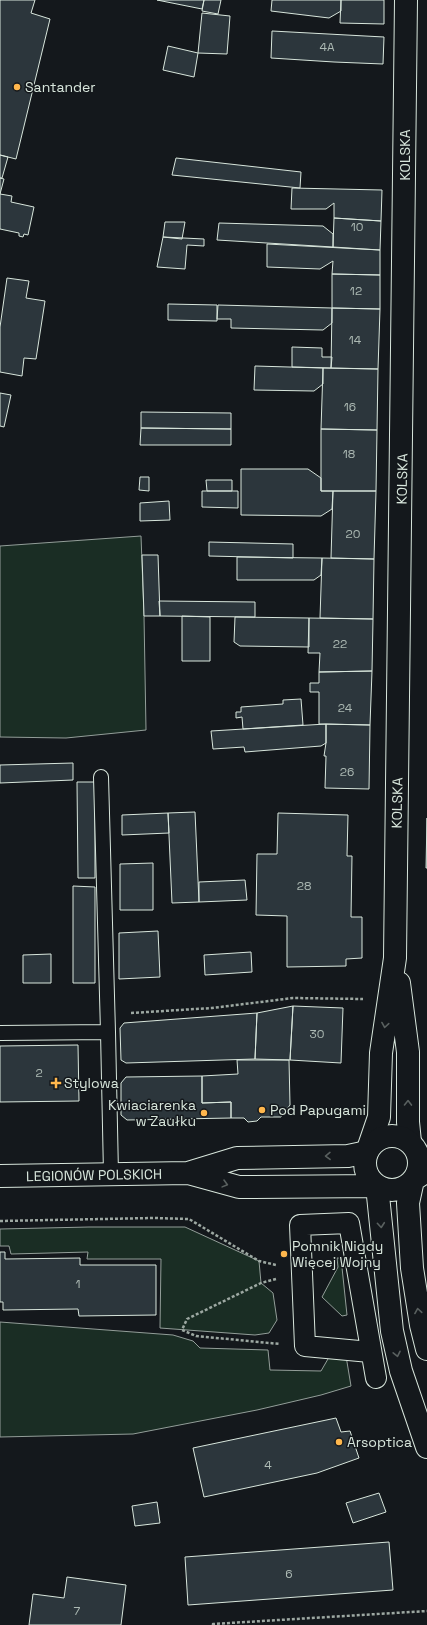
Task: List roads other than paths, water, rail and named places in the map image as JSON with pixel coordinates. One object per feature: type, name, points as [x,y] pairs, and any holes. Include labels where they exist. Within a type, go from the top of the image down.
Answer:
[{"type":"street","name":"KOLSKA","points":[[367,1152],[379,1117],[381,1053],[395,958],[406,0]]},
{"type":"street","name":"KOLSKA","points":[[395,958],[408,1052],[408,1122],[418,1140]]},
{"type":"street","points":[[420,1176],[407,1186],[392,1190],[377,1186],[367,1175],[364,1159],[367,1152],[377,1140],[384,1137],[392,1136],[418,1140],[416,1150],[419,1159],[420,1176],[408,1203],[412,1268],[420,1325],[427,1349]]},
{"type":"street","name":"LEGIONÓW POLSKICH","points":[[188,1173],[237,1158],[348,1156],[367,1152]]},
{"type":"street","name":"LEGIONÓW POLSKICH","points":[[0,1176],[188,1173],[239,1187],[377,1186]]},
{"type":"street","points":[[377,1186],[392,1331],[401,1371],[427,1447]]},
{"type":"street","points":[[370,1352],[305,1346],[300,1225],[349,1224],[370,1352],[376,1378]]},
{"type":"lane","points":[[101,778],[111,1174]]},
{"type":"lane","points":[[0,1033],[108,1032]]},
{"type":"place","name":"Santander","points":[[17,87]]},
{"type":"place","name":"Stylowa","points":[[56,1083]]},
{"type":"place","name":"Pod Papugami","points":[[262,1110]]},
{"type":"place","name":"Kwiaciarenka w Zaułku","points":[[204,1113]]},
{"type":"place","name":"Pomnik Nigdy Więcej Wojny","points":[[284,1254]]},
{"type":"place","name":"Arsoptica","points":[[339,1442]]}]
